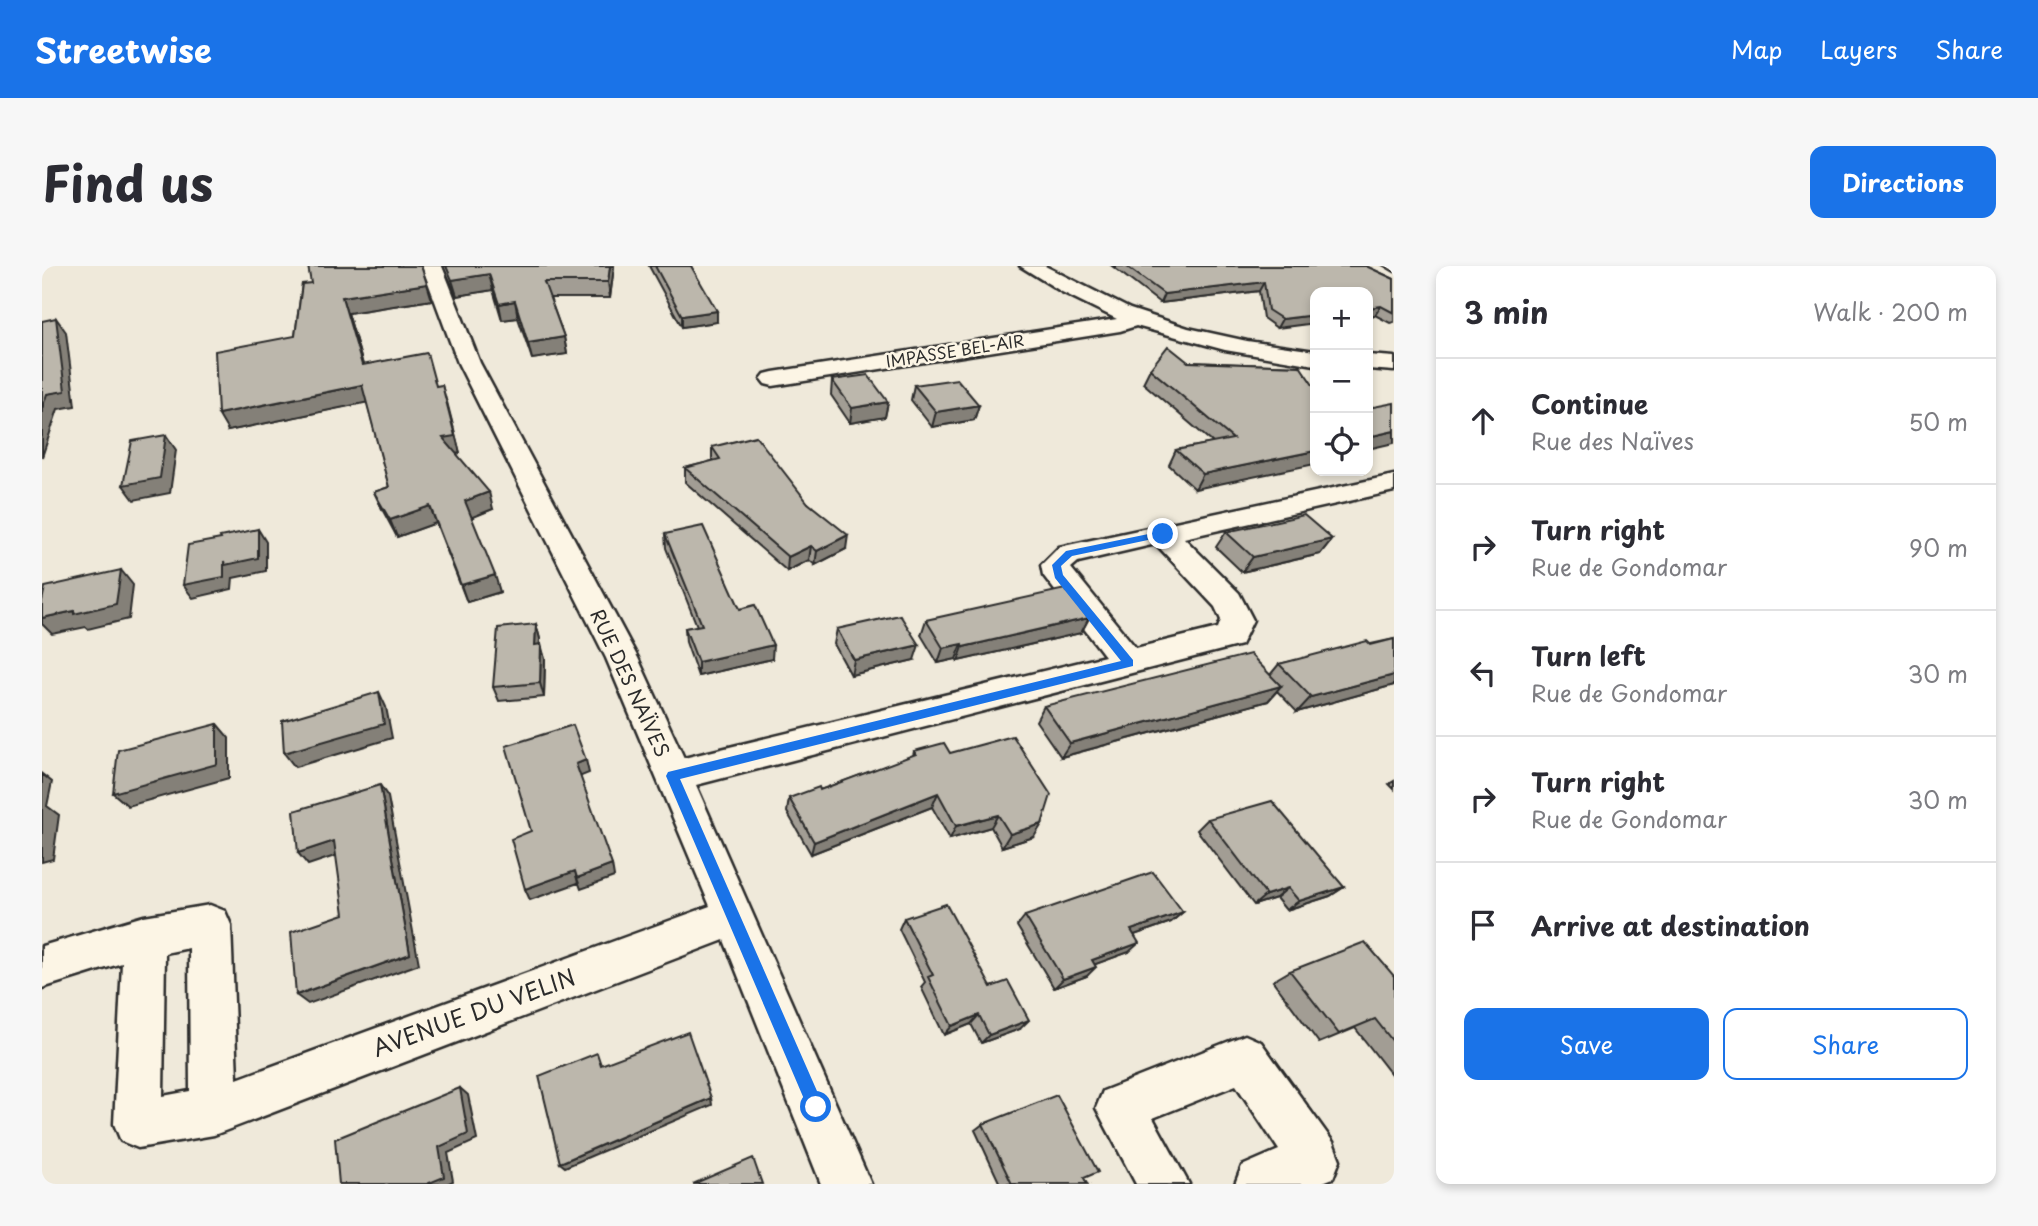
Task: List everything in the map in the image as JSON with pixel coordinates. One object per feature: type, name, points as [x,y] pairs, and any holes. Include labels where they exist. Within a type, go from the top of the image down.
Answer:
[{"type":"street","name":"RUE DES NAÏVES","points":[[432,266],[469,363],[622,658],[735,916],[846,1184]]},
{"type":"street","points":[[1030,266],[1094,301],[1136,319],[1233,346],[1310,357]]},
{"type":"street","name":"IMPASSE BEL-AIR","points":[[773,379],[1120,325],[1136,319]]},
{"type":"street","points":[[1373,362],[1394,364]]},
{"type":"street","points":[[1129,663],[1058,575],[1056,565],[1069,554],[1394,483]]},
{"type":"street","points":[[672,776],[1230,637],[1237,620],[1227,601],[1163,534]]},
{"type":"street","name":"AVENUE DU VELIN","points":[[144,936],[138,1124],[214,1111],[735,916]]},
{"type":"street","points":[[42,967],[144,936],[210,925],[214,1111]]},
{"type":"street","points":[[1164,1184],[1119,1108],[1245,1058],[1315,1160],[1259,1184]]},
{"type":"building","points":[[308,266],[421,266],[427,284],[342,297],[362,365],[427,353],[436,386],[442,385],[455,436],[443,438],[489,492],[465,501],[495,575],[461,585],[430,506],[390,520],[374,492],[389,487],[362,385],[218,414],[215,351],[295,336],[302,284],[311,283]]},
{"type":"building","points":[[446,266],[610,266],[608,282],[544,282],[564,337],[528,343],[515,301],[499,304],[489,274],[452,280]]},
{"type":"building","points":[[655,266],[691,266],[717,311],[682,316]]},
{"type":"building","points":[[1126,266],[1366,266],[1394,279],[1394,313],[1381,306],[1373,307],[1373,287],[1310,287],[1310,316],[1282,319],[1268,310],[1264,282],[1164,294]]},
{"type":"building","points":[[56,318],[65,391],[47,394],[42,409],[42,321]]},
{"type":"building","points":[[1168,346],[1188,362],[1300,366],[1310,381],[1310,452],[1203,474],[1176,450],[1233,439],[1150,369]]},
{"type":"building","points":[[868,375],[888,402],[852,408],[832,380]]},
{"type":"building","points":[[957,379],[979,405],[936,412],[914,385]]},
{"type":"building","points":[[1394,403],[1394,431],[1373,436],[1373,407]]},
{"type":"building","points":[[166,435],[160,478],[123,485],[132,441]]},
{"type":"building","points":[[756,436],[808,503],[848,535],[817,551],[811,546],[788,557],[685,468],[720,459],[712,447]]},
{"type":"building","points":[[1304,515],[1332,539],[1253,557],[1226,532]]},
{"type":"building","points":[[703,526],[740,609],[755,605],[773,645],[698,662],[685,628],[702,625],[665,534]]},
{"type":"building","points":[[258,529],[258,558],[225,565],[224,561],[224,577],[183,585],[188,545]]},
{"type":"building","points":[[121,570],[116,604],[42,618],[45,587]]},
{"type":"building","points":[[1065,589],[1089,618],[963,647],[962,644],[943,648],[926,620]]},
{"type":"building","points":[[900,615],[919,645],[854,660],[837,629]]},
{"type":"building","points":[[536,624],[535,645],[541,644],[540,683],[493,687],[498,628]]},
{"type":"building","points":[[1394,639],[1394,675],[1311,697],[1279,664],[1367,641],[1371,645]]},
{"type":"building","points":[[1250,654],[1281,686],[1070,743],[1044,706]]},
{"type":"building","points":[[379,692],[384,724],[284,753],[282,721]]},
{"type":"building","points":[[217,724],[217,764],[113,793],[118,750]]},
{"type":"building","points":[[573,725],[586,760],[576,764],[612,865],[577,878],[575,871],[525,889],[511,839],[531,831],[506,746]]},
{"type":"building","points":[[1013,736],[1051,795],[1042,824],[1010,834],[998,815],[956,826],[938,793],[814,842],[789,798],[819,787],[820,790],[916,754],[914,751],[944,743],[950,753]]},
{"type":"building","points":[[380,785],[410,954],[296,995],[291,932],[344,914],[334,841],[298,853],[294,811]]},
{"type":"building","points":[[1272,801],[1344,887],[1299,901],[1288,888],[1266,895],[1208,819]]},
{"type":"building","points":[[1153,872],[1183,912],[1131,930],[1139,943],[1092,960],[1096,967],[1063,979],[1025,916]]},
{"type":"building","points":[[946,904],[991,987],[1008,981],[1029,1020],[989,1035],[979,1015],[952,1026],[928,977],[933,975],[904,918]]},
{"type":"building","points":[[1365,942],[1394,976],[1394,1043],[1375,1019],[1339,1034],[1290,971]]},
{"type":"building","points":[[688,1032],[711,1098],[560,1163],[539,1076],[597,1053],[601,1065]]},
{"type":"building","points":[[460,1088],[468,1134],[439,1147],[444,1177],[427,1184],[339,1184],[335,1139]]},
{"type":"building","points":[[1057,1095],[1098,1172],[1084,1178],[1087,1184],[1012,1184],[983,1124]]},
{"type":"building","points":[[753,1158],[762,1184],[693,1184]]},
{"type":"route","points":[[816,1107],[672,776],[1129,663],[1058,575],[1056,565],[1069,554],[1163,534]]}]
